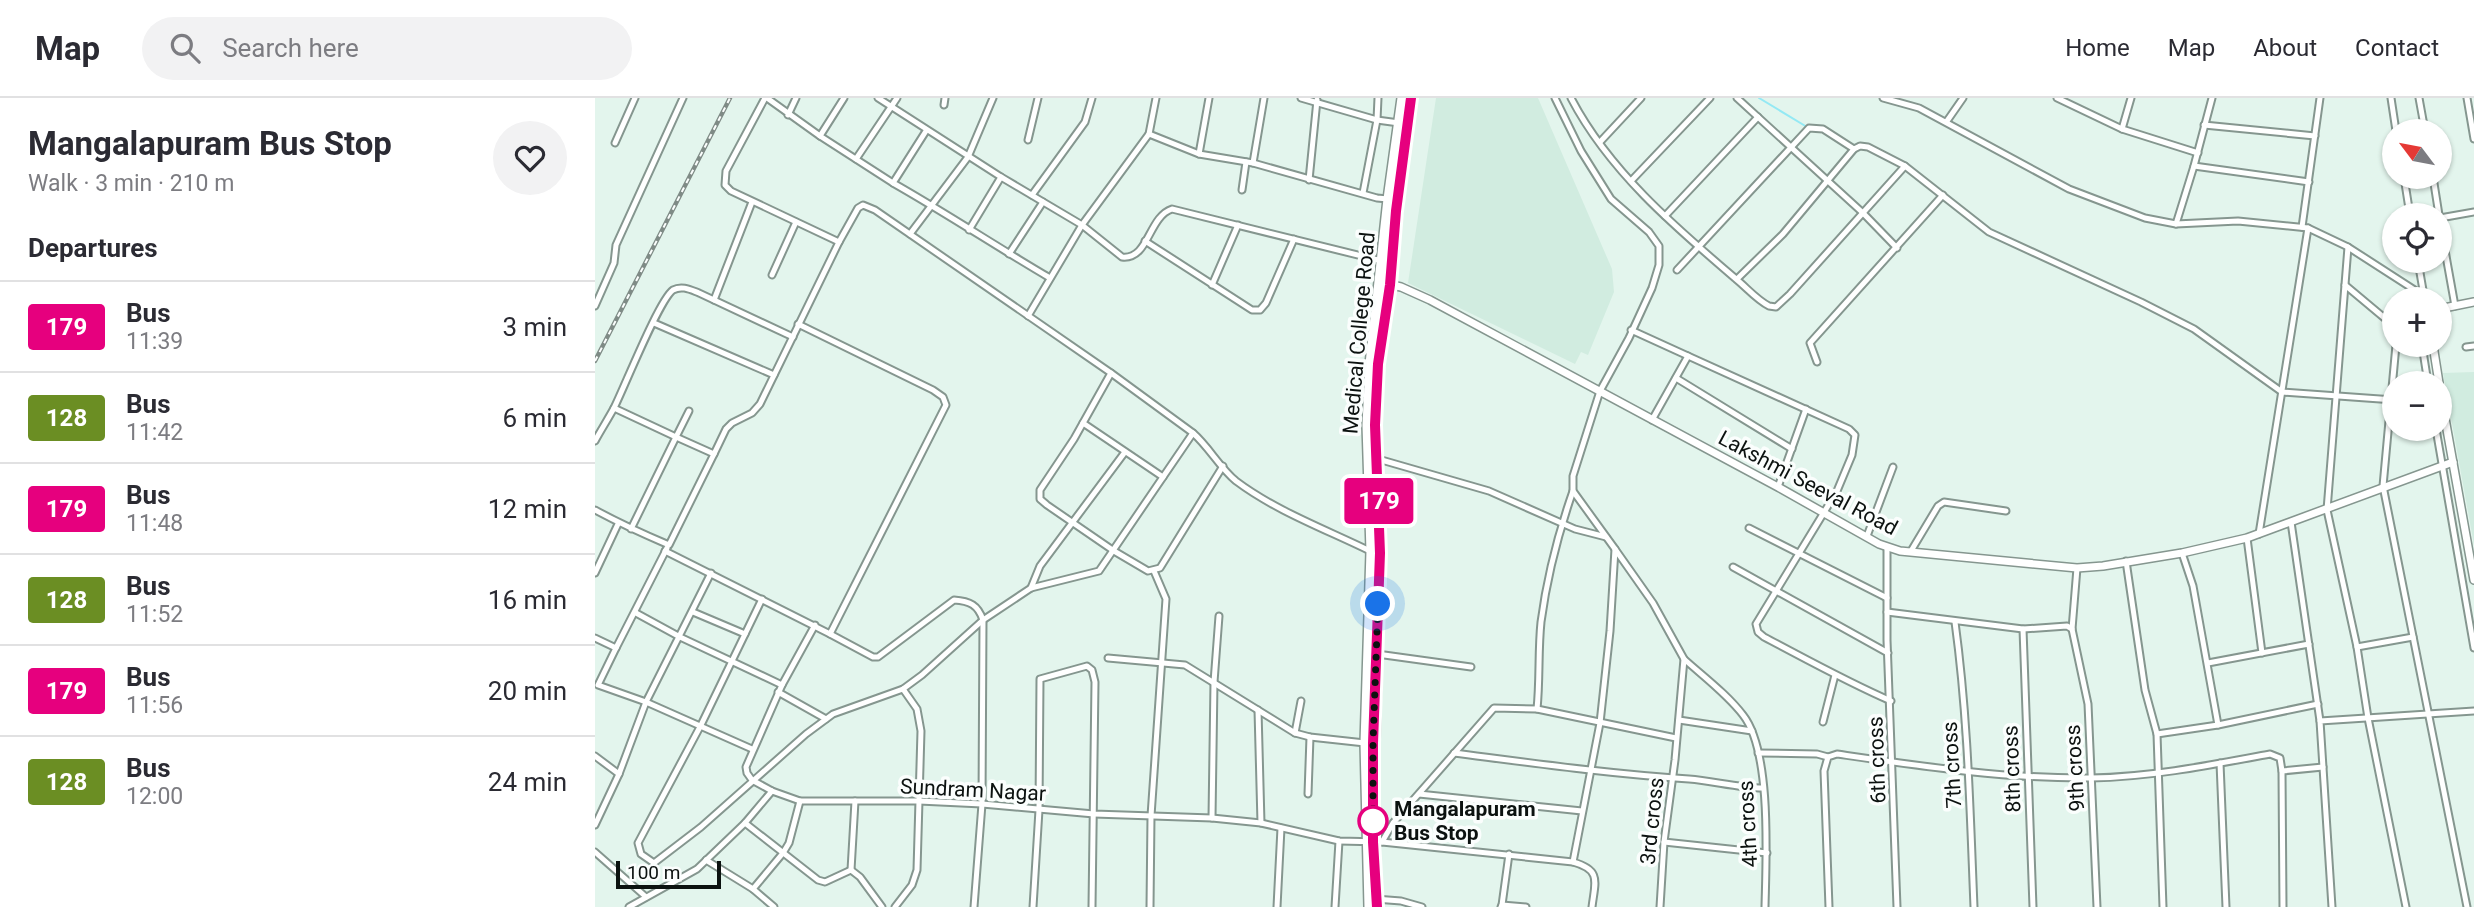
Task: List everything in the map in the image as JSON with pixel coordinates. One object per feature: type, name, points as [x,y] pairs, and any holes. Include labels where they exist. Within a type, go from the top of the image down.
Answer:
[{"type":"main road","name":"Medical College Road","points":[[1374,842],[1365,743],[1378,459],[1374,364],[1390,285],[1402,98]]},
{"type":"main road","name":"Medical College Road","points":[[1372,903],[1373,743],[1377,654],[1375,552],[1367,425],[1388,199],[1402,124],[1411,98]]},
{"type":"street","points":[[615,143],[635,98]]},
{"type":"street","points":[[595,306],[614,263],[620,235],[683,98]]},
{"type":"street","points":[[839,243],[731,191],[725,185],[724,179],[766,98],[893,183],[932,204],[969,230],[1050,278]]},
{"type":"street","points":[[788,115],[796,98]]},
{"type":"street","points":[[820,136],[844,98]]},
{"type":"street","points":[[877,98],[926,131],[1082,225],[1122,257],[1129,258],[1139,252],[1158,218],[1173,209],[1382,261]]},
{"type":"street","points":[[856,159],[898,98]]},
{"type":"street","points":[[911,234],[968,157],[993,98]]},
{"type":"street","points":[[1028,140],[1038,98]]},
{"type":"street","points":[[1032,195],[1085,122],[1092,98]]},
{"type":"street","points":[[1028,316],[1082,225],[1150,134],[1156,98]]},
{"type":"street","points":[[1199,154],[1209,98]]},
{"type":"street","points":[[1241,190],[1264,98]]},
{"type":"street","points":[[1301,98],[1317,100],[1377,120],[1402,124]]},
{"type":"street","points":[[1363,193],[1377,120],[1378,98]]},
{"type":"street","points":[[1537,709],[1541,625],[1549,570],[1573,491],[1575,464],[1600,391],[1651,288],[1659,265],[1659,246],[1649,232],[1611,199],[1581,151],[1555,98]]},
{"type":"street","points":[[1600,142],[1641,98]]},
{"type":"street","points":[[1631,181],[1710,98]]},
{"type":"street","points":[[1737,98],[1829,181],[1897,248]]},
{"type":"street","points":[[1883,98],[1919,108],[2069,189],[2145,218],[2176,224],[2238,221],[2305,227],[2348,247],[2406,287]]},
{"type":"street","points":[[1947,121],[1963,98]]},
{"type":"street","points":[[2057,98],[2122,129],[2198,153]]},
{"type":"street","points":[[2122,129],[2131,98]]},
{"type":"street","points":[[2176,224],[2195,166],[2212,98]]},
{"type":"street","points":[[2259,534],[2305,227],[2308,182],[2321,98]]},
{"type":"street","points":[[2391,98],[2394,119]]},
{"type":"street","points":[[2419,98],[2423,119]]},
{"type":"street","points":[[2467,98],[2474,139]]},
{"type":"street","points":[[1574,99],[1600,142],[1631,181],[1699,249],[1765,304],[1776,307],[1905,166]]},
{"type":"street","points":[[1308,180],[1317,100]]},
{"type":"street","points":[[1665,216],[1758,117]]},
{"type":"street","points":[[2204,125],[2315,136]]},
{"type":"street","points":[[1677,270],[1809,128],[1823,129],[1854,149]]},
{"type":"street","points":[[893,183],[926,131]]},
{"type":"street","points":[[1150,134],[1199,154],[1249,163],[1388,199]]},
{"type":"street","points":[[1737,279],[1783,234],[1854,149],[1860,146],[1868,147],[1905,166],[1989,232],[2194,329],[2281,391],[2382,399]]},
{"type":"street","points":[[2195,166],[2308,182]]},
{"type":"street","points":[[969,230],[1001,177]]},
{"type":"street","points":[[1817,362],[1810,343],[1943,195]]},
{"type":"street","points":[[714,300],[753,202]]},
{"type":"street","points":[[1009,254],[1043,202]]},
{"type":"street","points":[[752,749],[646,702],[597,687],[726,429],[752,413],[760,404],[839,243],[858,208],[863,205],[875,209],[1193,433],[1206,444],[1235,480],[1288,513],[1375,552]]},
{"type":"street","points":[[2452,215],[2474,212]]},
{"type":"street","points":[[772,275],[796,222]]},
{"type":"street","points":[[1212,285],[1238,225]]},
{"type":"street","points":[[1145,241],[1252,310],[1260,310],[1266,303],[1294,239]]},
{"type":"street","points":[[2348,247],[2327,510],[2357,647],[2368,718],[2406,907]]},
{"type":"street","points":[[2449,273],[2455,306]]},
{"type":"street","name":"Lakshmi Seeval Road","points":[[1379,283],[1430,300],[1778,487],[1887,549],[2077,568],[2103,566],[2182,553],[2247,538],[2453,462]]},
{"type":"street","points":[[2345,285],[2382,316]]},
{"type":"street","points":[[595,441],[614,408],[669,294],[676,288],[684,288],[714,300],[793,337]]},
{"type":"street","points":[[2452,307],[2474,302]]},
{"type":"street","points":[[654,323],[774,375]]},
{"type":"street","points":[[799,324],[933,390],[943,397],[946,405],[830,634]]},
{"type":"street","points":[[1631,330],[1849,429],[1855,435],[1852,455],[1837,491],[1756,624],[1758,632],[1764,638],[1891,701]]},
{"type":"street","points":[[2466,347],[2474,346]]},
{"type":"street","points":[[1652,421],[1688,356]]},
{"type":"street","points":[[1111,373],[1040,490],[1040,499],[1114,551],[1148,571],[1154,571],[1160,568],[1223,466]]},
{"type":"street","points":[[1676,378],[1792,449]]},
{"type":"street","points":[[614,408],[714,454]]},
{"type":"street","points":[[1778,487],[1806,409]]},
{"type":"street","points":[[631,529],[689,411]]},
{"type":"street","points":[[1083,423],[1163,477]]},
{"type":"street","points":[[762,599],[701,725],[638,842],[641,854],[654,863],[701,827],[752,780],[827,719],[848,708],[903,689],[983,620],[1031,588],[1099,571],[1193,433]]},
{"type":"street","points":[[2388,441],[2383,486],[2467,907]]},
{"type":"street","points":[[2439,441],[2474,648]]},
{"type":"street","points":[[2449,441],[2474,580]]},
{"type":"street","points":[[1031,588],[1040,566],[1125,452]]},
{"type":"street","points":[[1378,459],[1489,491],[1575,529],[1607,538]]},
{"type":"street","points":[[1867,536],[1893,467]]},
{"type":"street","points":[[1573,491],[1653,603],[1684,659]]},
{"type":"street","points":[[1911,551],[1938,506],[1944,502],[2006,511]]},
{"type":"street","points":[[595,510],[873,657],[878,657],[954,600],[966,600],[974,604],[983,620],[982,804],[974,907]]},
{"type":"street","points":[[2291,522],[2320,721],[2332,907]]},
{"type":"street","points":[[595,573],[618,524]]},
{"type":"street","points":[[1749,528],[1888,598]]},
{"type":"street","points":[[2247,538],[2262,653]]},
{"type":"street","points":[[1592,907],[1594,872],[1588,866],[1573,862],[1600,723],[1615,549]]},
{"type":"street","name":"6th cross","points":[[1887,549],[1888,653],[1898,907]]},
{"type":"street","points":[[2182,553],[2193,586],[2218,724]]},
{"type":"street","points":[[2126,561],[2145,690],[2157,734],[2163,907]]},
{"type":"street","points":[[1733,567],[1888,653]]},
{"type":"street","name":"9th cross","points":[[2077,568],[2072,629],[2088,704],[2097,907]]},
{"type":"street","points":[[1150,907],[1151,816],[1166,599],[1154,571]]},
{"type":"street","points":[[595,825],[619,774],[646,702],[711,573]]},
{"type":"street","points":[[636,612],[680,637],[782,685]]},
{"type":"street","points":[[692,612],[745,634]]},
{"type":"street","points":[[1887,612],[2023,629],[2067,626],[2072,629]]},
{"type":"street","points":[[1212,818],[1214,682],[1219,616]]},
{"type":"street","name":"7th cross","points":[[1955,622],[1963,676],[1974,907]]},
{"type":"street","points":[[752,780],[746,767],[752,749],[778,692],[815,625]]},
{"type":"street","name":"8th cross","points":[[2023,629],[2033,907]]},
{"type":"street","points":[[2357,647],[2413,637]]},
{"type":"street","points":[[595,638],[616,648]]},
{"type":"street","points":[[2208,663],[2309,644]]},
{"type":"street","points":[[1377,654],[1471,667]]},
{"type":"street","points":[[1108,658],[1185,665],[1295,733],[1365,743]]},
{"type":"street","name":"3rd cross","points":[[1660,907],[1664,842],[1684,659]]},
{"type":"street","name":"4th cross","points":[[1684,659],[1745,716],[1756,741],[1763,788],[1767,853],[1765,907]]},
{"type":"street","points":[[1033,907],[1039,810],[1039,679],[1087,666],[1092,670],[1095,682],[1091,907]]},
{"type":"street","points":[[1823,722],[1835,675]]},
{"type":"street","points":[[895,907],[912,885],[917,870],[921,731],[917,709],[903,689]]},
{"type":"street","points":[[778,692],[827,719]]},
{"type":"street","points":[[1295,733],[1301,701]]},
{"type":"street","points":[[2157,734],[2318,704]]},
{"type":"street","points":[[1374,842],[1494,708],[1537,709],[1677,738]]},
{"type":"street","points":[[1258,710],[1261,823]]},
{"type":"street","points":[[2320,721],[2474,711]]},
{"type":"street","points":[[1679,720],[1752,731]]},
{"type":"street","points":[[1308,794],[1310,737]]},
{"type":"street","points":[[1454,753],[1590,771],[1763,788]]},
{"type":"street","points":[[1758,753],[1817,754],[1829,757],[1837,754],[1969,771],[2091,778],[2158,773],[2270,754],[2280,758],[2282,771],[2283,907]]},
{"type":"street","points":[[595,756],[619,774]]},
{"type":"street","points":[[1829,757],[1824,771],[1829,907]]},
{"type":"street","points":[[2220,763],[2226,907]]},
{"type":"street","points":[[2282,771],[2323,767]]},
{"type":"street","name":"Sundram Nagar","points":[[752,780],[800,801],[919,801],[1094,814],[1212,818],[1261,823],[1339,841],[1509,854],[1573,862]]},
{"type":"street","points":[[629,907],[697,869],[745,823],[772,791]]},
{"type":"street","points":[[1419,794],[1582,811]]},
{"type":"street","points":[[753,889],[789,843],[800,801]]},
{"type":"street","points":[[851,870],[855,801]]},
{"type":"street","points":[[745,823],[825,883],[851,870]]},
{"type":"street","points":[[1277,907],[1281,828]]},
{"type":"street","points":[[1335,907],[1339,841]]},
{"type":"street","points":[[1664,842],[1767,853]]},
{"type":"street","points":[[595,852],[646,897]]},
{"type":"street","points":[[1509,854],[1502,906],[1526,907]]},
{"type":"street","points":[[706,860],[753,889],[774,907]]},
{"type":"street","points":[[851,870],[860,877],[882,907]]},
{"type":"street","points":[[1372,903],[1401,901],[1422,907]]},
{"type":"shaded area","points":[[1436,98],[1538,98],[1612,269],[1614,292],[1588,355],[1581,352],[1575,364],[1408,283]]},
{"type":"shaded area","points":[[2474,372],[2474,545],[2452,423],[2452,373]]},
{"type":"waterway","points":[[1759,98],[1807,127]]},
{"type":"railway","points":[[595,361],[730,98]]},
{"type":"bus line","name":"179","points":[[1377,907],[1373,842],[1373,743],[1380,553],[1375,425],[1378,364],[1390,285],[1396,211],[1411,98]]},
{"type":"place","name":"Mangalapuram Bus Stop","points":[[1373,821]]},
{"type":"route","points":[[1373,821],[1378,604]]}]
